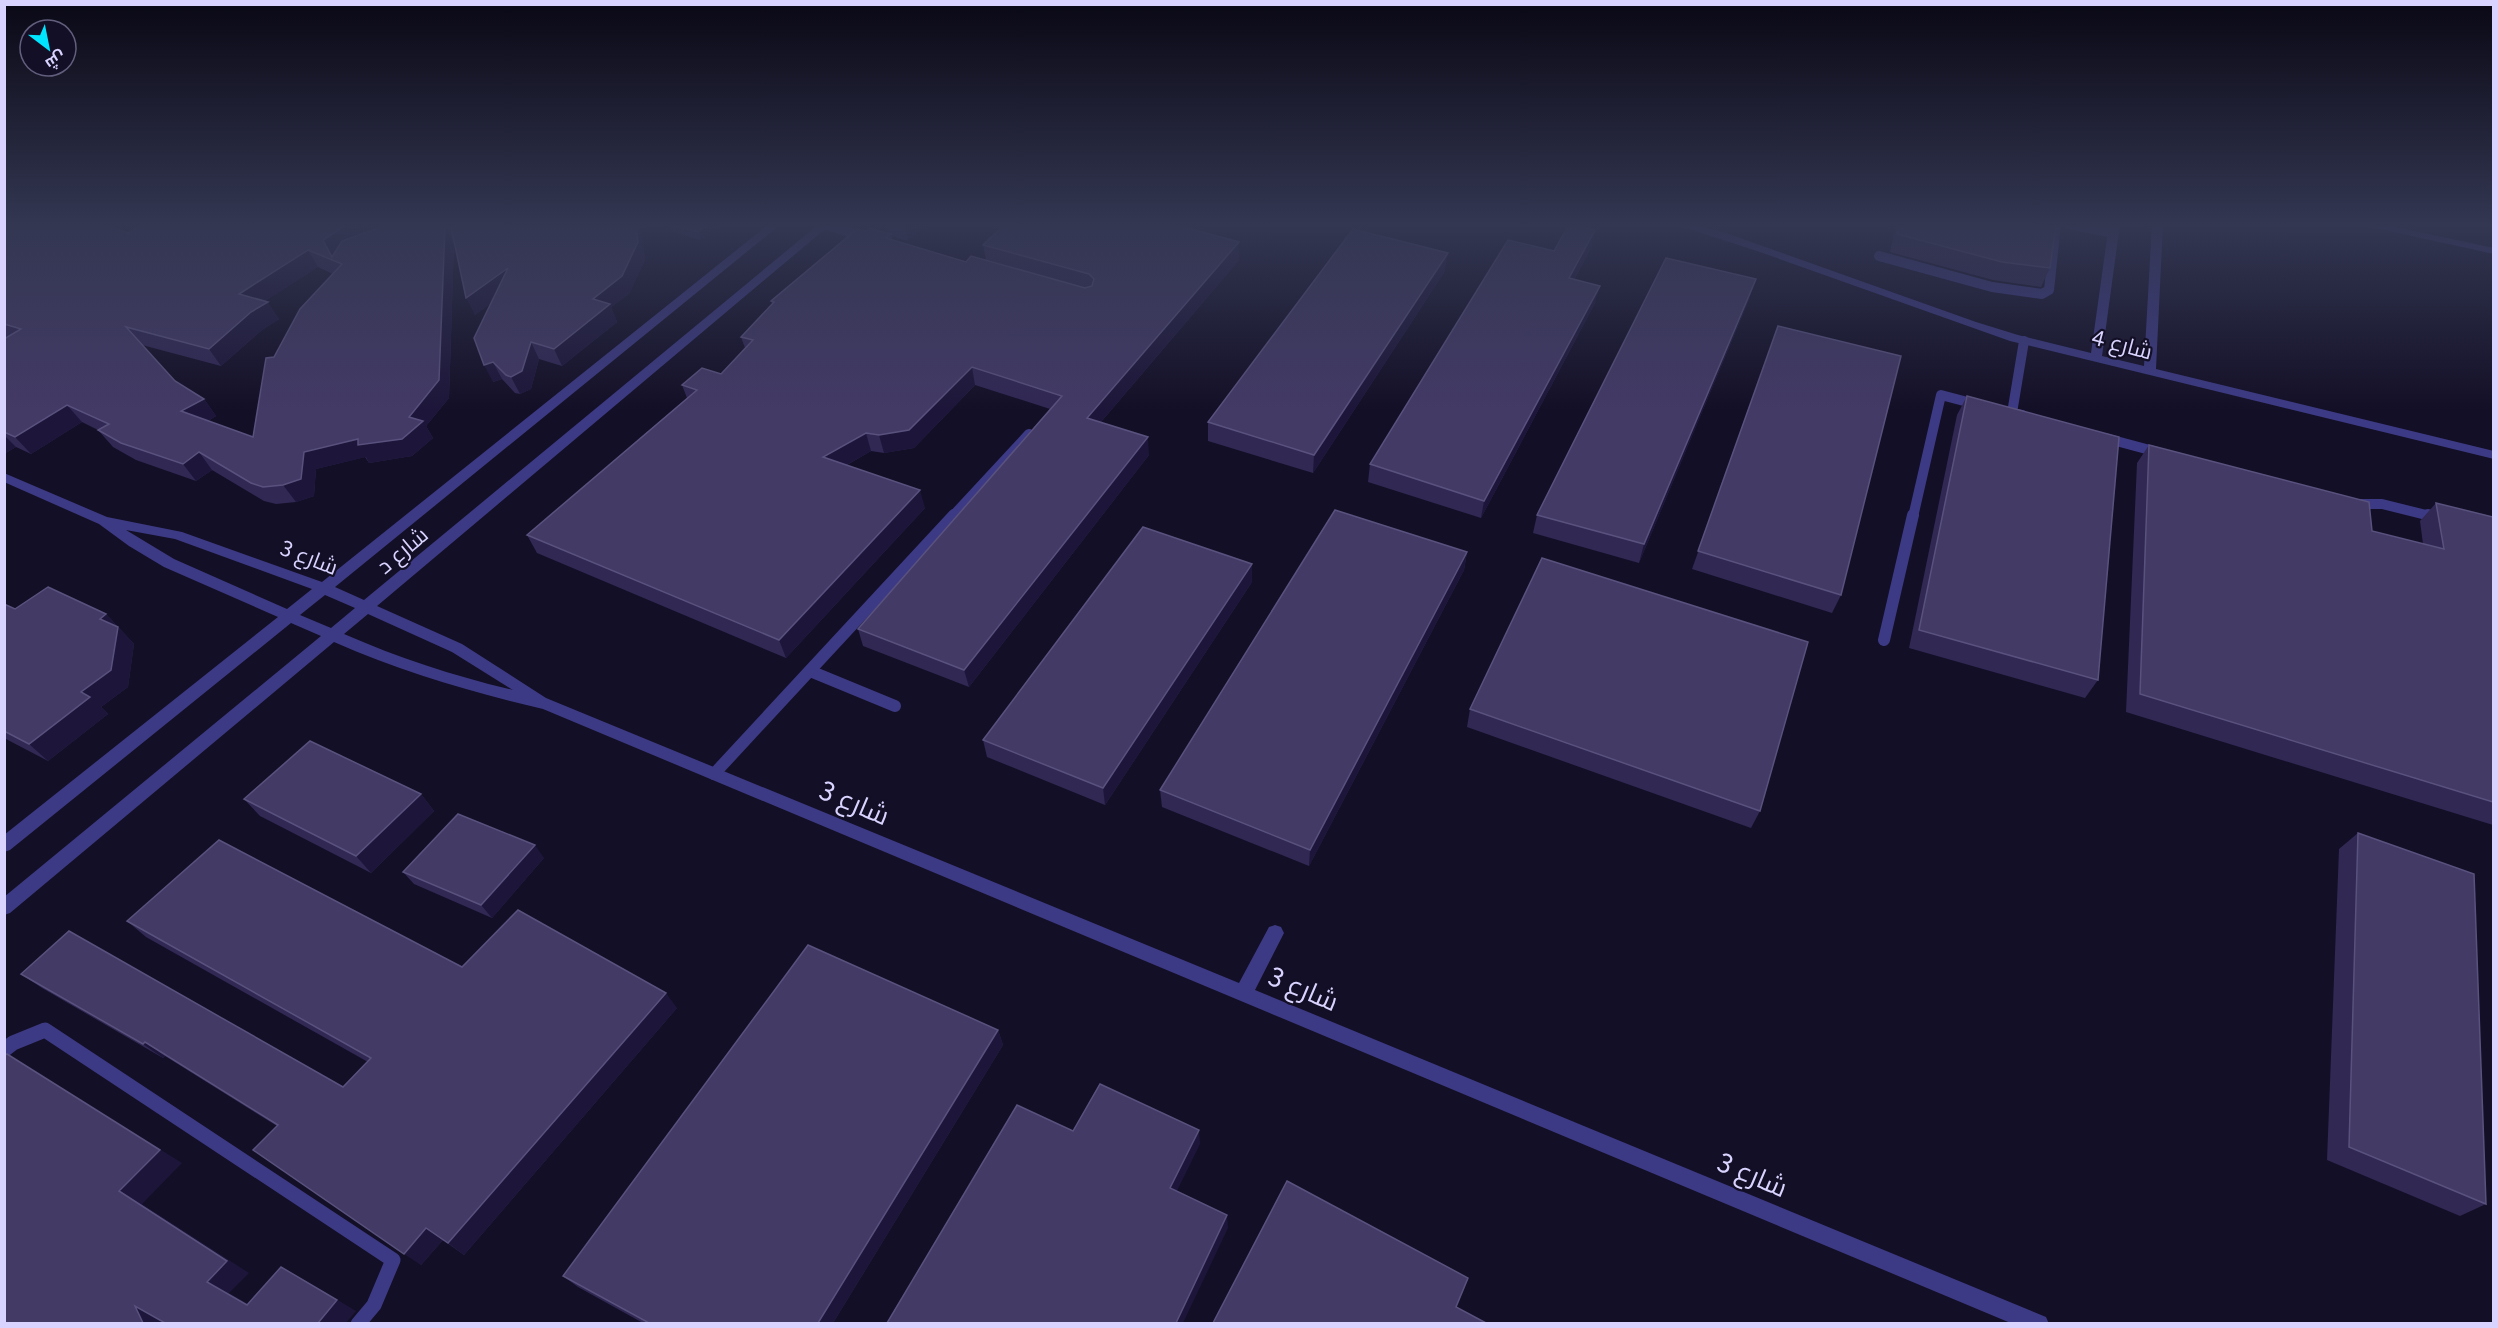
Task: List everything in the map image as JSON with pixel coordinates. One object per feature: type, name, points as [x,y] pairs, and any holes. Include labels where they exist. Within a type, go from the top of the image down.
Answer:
[{"type":"street","name":"شارع د","points":[[4,845],[699,286]]},
{"type":"street","name":"شارع د","points":[[4,908],[752,286]]},
{"type":"street","name":"شارع 4","points":[[1862,286],[1939,315],[2024,341],[2493,455]]},
{"type":"street","points":[[2096,358],[2107,286]]},
{"type":"street","points":[[2150,373],[2156,286]]},
{"type":"street","name":"شارع 3","points":[[4,477],[104,521],[134,543],[169,563],[392,661],[428,673],[546,704],[2039,1323]]},
{"type":"street","name":"شارع 3","points":[[104,521],[177,535],[324,588],[488,665],[546,704]]},
{"type":"street","points":[[1243,993],[1275,933]]},
{"type":"lane","points":[[1988,286],[2042,294],[2049,290],[2049,286]]},
{"type":"lane","points":[[2002,410],[2024,341]]},
{"type":"lane","points":[[1884,640],[1941,395],[2035,419]]},
{"type":"lane","points":[[714,774],[1041,421]]},
{"type":"lane","points":[[2091,434],[2169,455]]},
{"type":"lane","points":[[2338,501],[2349,504],[2382,504],[2449,520]]},
{"type":"lane","points":[[810,671],[895,706]]},
{"type":"lane","points":[[4,1050],[13,1043],[45,1030],[393,1260],[374,1305],[358,1323]]},
{"type":"building","points":[[4,286],[252,286],[239,294],[268,302],[251,312],[209,349],[126,327],[175,381],[204,399],[181,411],[253,437],[266,358],[274,357],[300,309],[321,286],[443,286],[439,380],[409,417],[423,421],[402,439],[358,445],[358,439],[304,452],[301,479],[283,485],[263,487],[251,483],[199,452],[183,464],[121,443],[98,430],[109,424],[67,405],[15,437],[4,432],[4,339],[21,329],[4,324]]},
{"type":"building","points":[[463,286],[483,286],[466,298]]},
{"type":"building","points":[[499,286],[609,286],[593,299],[610,304],[554,349],[531,342],[522,371],[511,377],[493,362],[484,365],[474,338]]},
{"type":"building","points":[[789,286],[1078,286],[1085,288],[1092,286],[1201,286],[1087,418],[1148,437],[964,670],[858,629],[1062,396],[972,367],[909,430],[879,435],[866,433],[823,457],[920,490],[779,640],[527,535],[697,390],[682,385],[702,368],[721,374],[753,340],[741,337],[774,302],[771,301]]},
{"type":"building","points":[[1310,286],[1426,286],[1314,455],[1208,422]]},
{"type":"building","points":[[1480,286],[1600,286],[1484,501],[1370,464]]},
{"type":"building","points":[[1652,286],[1753,286],[1644,544],[1537,515]]},
{"type":"building","points":[[1778,326],[1901,356],[1841,595],[1698,551]]},
{"type":"building","points":[[1967,396],[2119,437],[2098,680],[1919,630]]},
{"type":"building","points":[[2149,445],[2369,502],[2372,531],[2444,549],[2436,503],[2493,517],[2493,802],[2140,694]]},
{"type":"building","points":[[1335,510],[1467,552],[1310,850],[1160,790]]},
{"type":"building","points":[[1143,527],[1252,564],[1103,788],[983,740]]},
{"type":"building","points":[[1542,558],[1808,642],[1760,811],[1470,709]]},
{"type":"building","points":[[48,587],[106,614],[100,619],[118,627],[111,670],[81,692],[90,697],[29,744],[4,731],[4,604],[15,609]]},
{"type":"building","points":[[310,741],[421,794],[356,856],[244,799]]},
{"type":"building","points":[[458,814],[535,845],[481,905],[403,872]]},
{"type":"building","points":[[2358,833],[2474,874],[2486,1204],[2349,1147]]},
{"type":"building","points":[[219,840],[462,967],[518,910],[666,993],[448,1243],[426,1228],[404,1254],[253,1150],[278,1125],[145,1042],[143,1044],[21,974],[69,931],[343,1087],[371,1058],[127,921]]},
{"type":"building","points":[[808,945],[998,1030],[818,1323],[649,1323],[563,1276]]},
{"type":"building","points":[[7,1054],[160,1150],[119,1191],[227,1261],[207,1282],[247,1305],[281,1267],[337,1300],[318,1323],[165,1323],[135,1306],[143,1323],[4,1323],[4,1056]]},
{"type":"building","points":[[1100,1084],[1199,1130],[1170,1188],[1227,1215],[1176,1323],[887,1323],[1017,1105],[1073,1131]]},
{"type":"building","points":[[1287,1181],[1468,1278],[1456,1307],[1486,1323],[1213,1323]]}]
